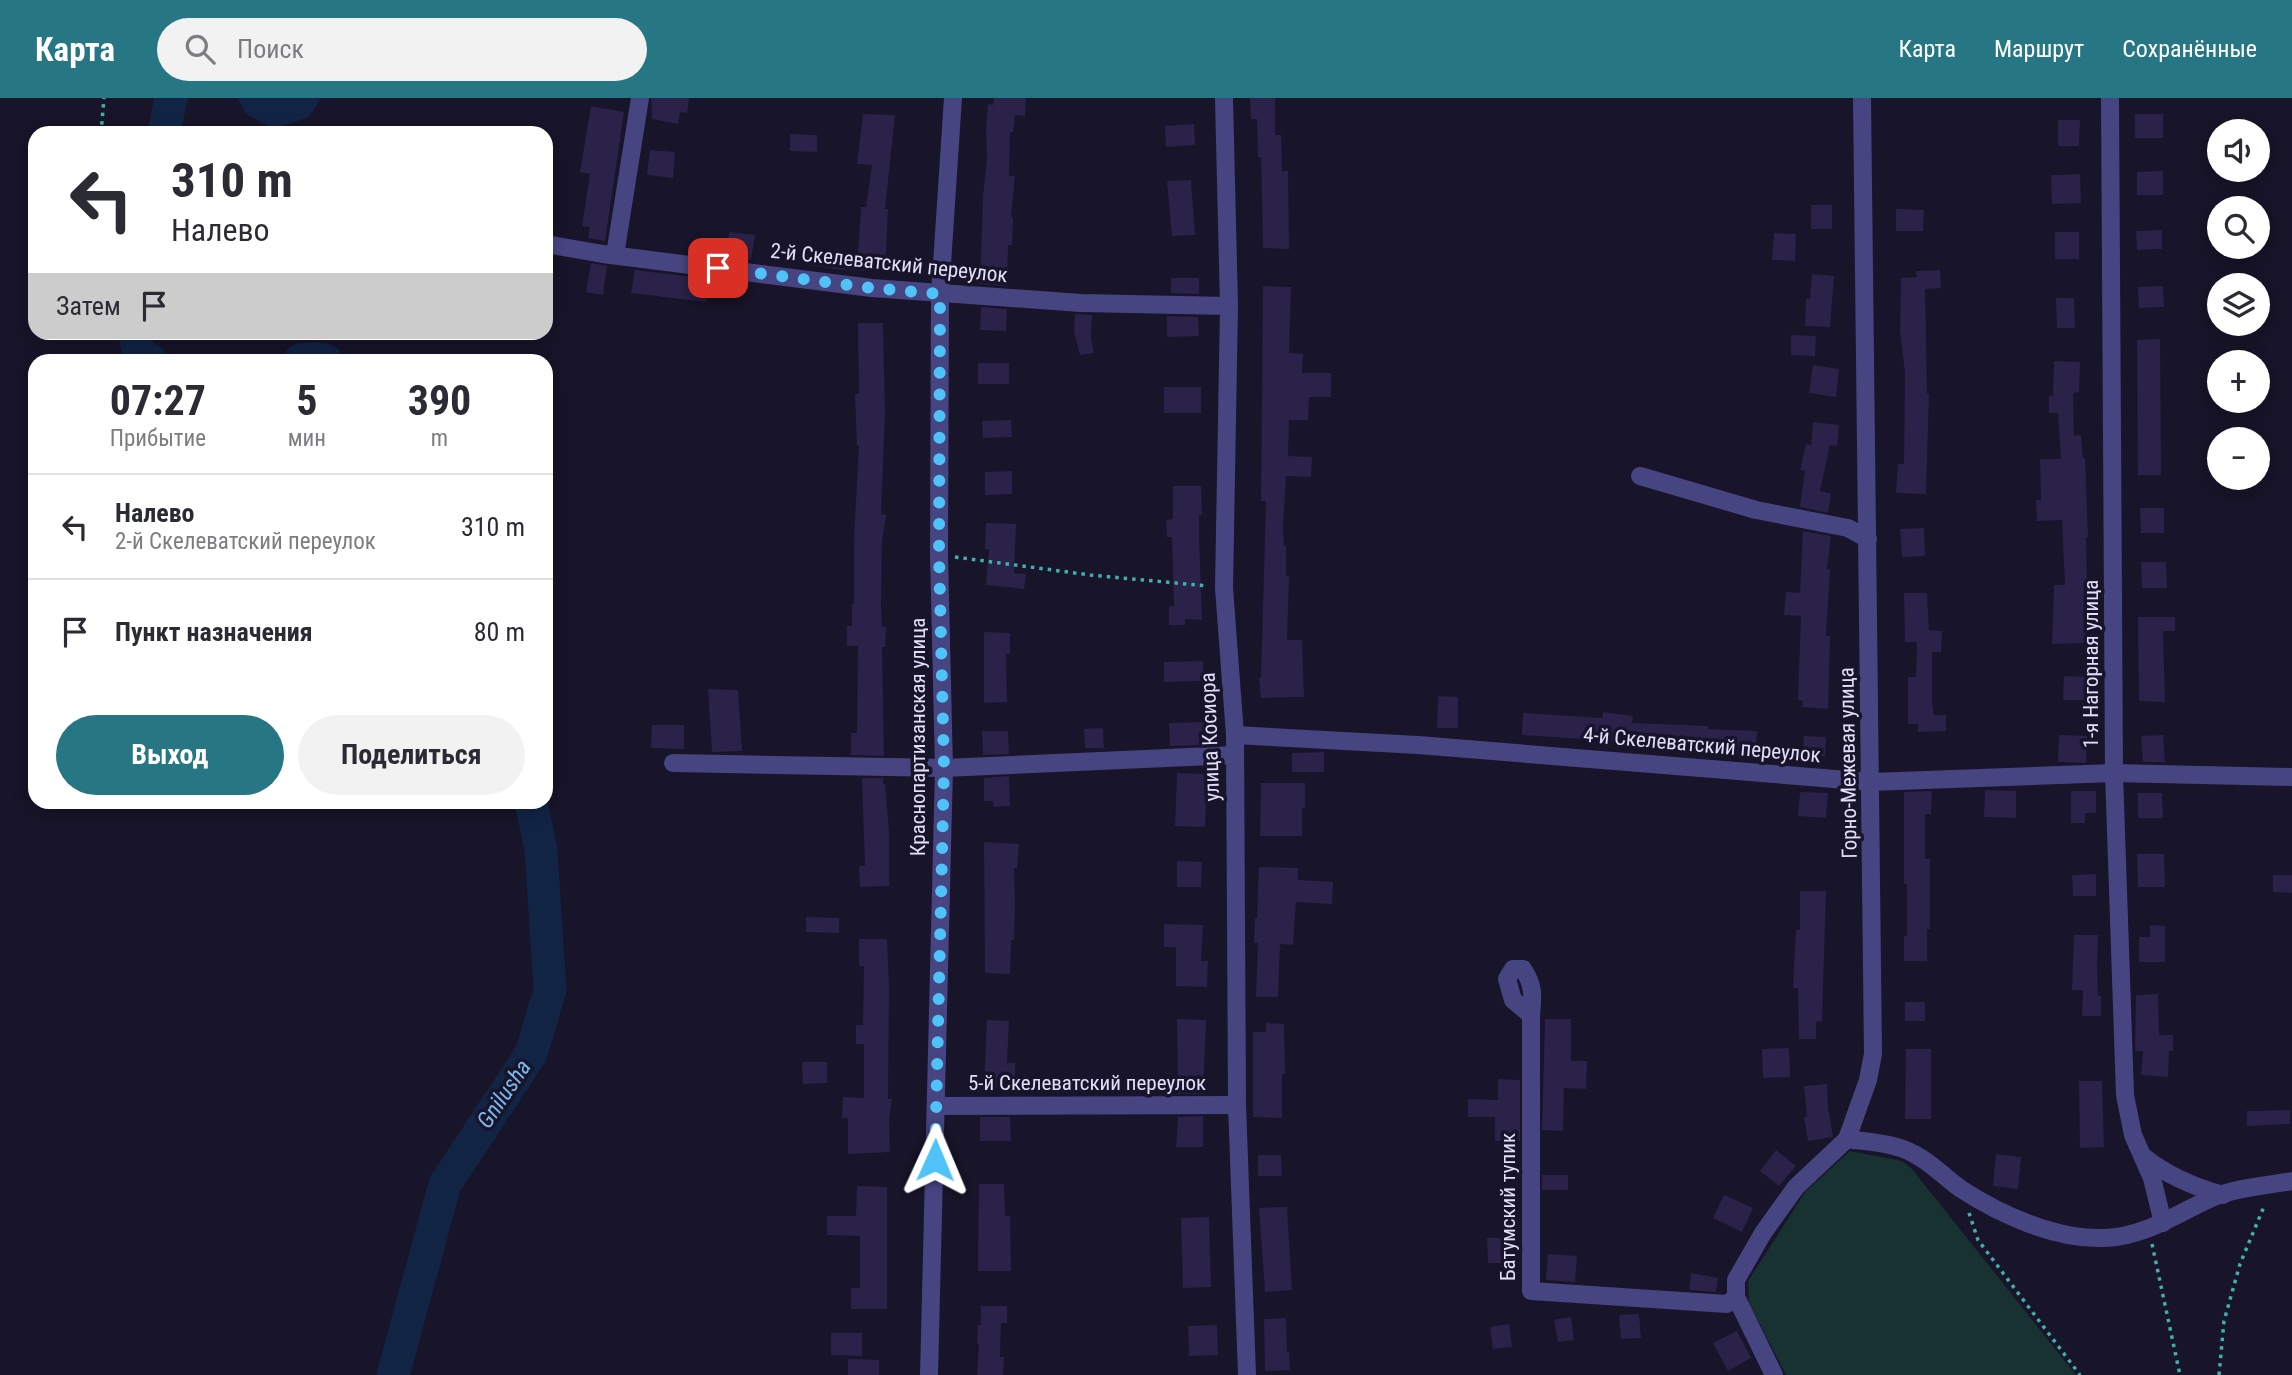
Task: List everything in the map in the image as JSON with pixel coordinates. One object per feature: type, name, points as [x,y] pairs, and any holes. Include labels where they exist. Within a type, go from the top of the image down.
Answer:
[{"type":"street","points":[[615,255],[640,98]]},
{"type":"street","name":"Краснопартизанская улица","points":[[929,1375],[944,768],[939,555],[940,294],[953,98]]},
{"type":"street","name":"улица Косиора","points":[[1224,98],[1229,306],[1224,588],[1236,735],[1237,1105],[1247,1375]]},
{"type":"street","name":"Горно-Межевая улица","points":[[1736,1297],[1735,1280],[1796,1186],[1847,1139],[1868,1080],[1873,1054],[1863,98]]},
{"type":"street","name":"1-я Нагорная улица","points":[[2110,98],[2115,773],[2125,1095],[2133,1135],[2152,1178],[2156,1225]]},
{"type":"street","name":"2-й Скелеватский переулок","points":[[553,245],[872,288],[1081,303],[1229,306]]},
{"type":"street","points":[[1640,476],[1756,510],[1848,528],[1868,539]]},
{"type":"street","name":"4-й Скелеватский переулок","points":[[1236,735],[1418,745],[1871,782],[2115,773],[2292,777]]},
{"type":"street","points":[[673,763],[944,768],[1234,755]]},
{"type":"street","name":"Батумский тупик","points":[[1532,1006],[1531,1291],[1727,1304],[1736,1297]]},
{"type":"street","name":"5-й Скелеватский переулок","points":[[937,1106],[1237,1105]]},
{"type":"street","points":[[1847,1139],[1900,1148],[1915,1154],[1960,1188],[1998,1210],[2060,1233],[2106,1238],[2133,1234],[2243,1188],[2284,1182]]},
{"type":"street","points":[[2144,1157],[2167,1174],[2223,1195]]},
{"type":"street","points":[[1736,1297],[1774,1375]]},
{"type":"path","points":[[102,126],[105,98]]},
{"type":"path","points":[[939,555],[1090,575],[1224,588]]},
{"type":"path","points":[[2219,1375],[2224,1321],[2240,1264],[2261,1211],[2284,1182]]},
{"type":"path","points":[[1960,1188],[1978,1240],[2080,1375]]},
{"type":"path","points":[[2156,1225],[2155,1263],[2180,1375]]},
{"type":"green space","points":[[1850,1151],[1902,1161],[1912,1169],[2076,1375],[1786,1375],[1749,1303],[1748,1281],[1805,1192]]},
{"type":"water","points":[[238,98],[321,98],[309,117],[282,126],[268,126],[245,113]]},
{"type":"building","points":[[651,98],[689,98],[687,113],[680,112],[678,124],[652,119]]},
{"type":"building","points":[[994,98],[1026,98],[1025,116],[1015,115],[1013,132],[1010,132],[1009,176],[1015,176],[1007,286],[980,284],[987,159],[986,130],[988,104],[993,105]]},
{"type":"building","points":[[1250,98],[1275,98],[1275,135],[1281,135],[1282,171],[1288,171],[1289,249],[1263,248],[1261,157],[1258,157],[1257,119],[1251,119]]},
{"type":"building","points":[[591,106],[624,112],[605,241],[588,238],[590,227],[582,226],[590,174],[580,172]]},
{"type":"building","points":[[863,114],[895,115],[885,209],[888,209],[885,272],[811,266],[812,252],[858,255],[861,207],[866,207],[872,165],[857,164]]},
{"type":"building","points":[[2135,114],[2163,114],[2163,138],[2135,138]]},
{"type":"building","points":[[2058,120],[2080,120],[2079,146],[2058,146]]},
{"type":"building","points":[[1194,124],[1195,145],[1166,147],[1165,126]]},
{"type":"building","points":[[790,134],[817,135],[817,152],[790,151]]},
{"type":"building","points":[[650,150],[675,152],[673,178],[647,175]]},
{"type":"building","points":[[2163,171],[2163,195],[2137,195],[2137,172]]},
{"type":"building","points":[[2080,174],[2081,203],[2052,204],[2051,175]]},
{"type":"building","points":[[1191,180],[1195,235],[1172,236],[1167,181]]},
{"type":"building","points":[[1811,205],[1832,205],[1832,229],[1811,229]]},
{"type":"building","points":[[1896,209],[1924,210],[1923,231],[1896,231]]},
{"type":"building","points":[[2162,230],[2162,249],[2137,250],[2136,231]]},
{"type":"building","points":[[729,232],[755,235],[751,260],[726,257]]},
{"type":"building","points":[[2055,232],[2079,232],[2079,259],[2055,259]]},
{"type":"building","points":[[1774,233],[1796,234],[1795,261],[1772,260]]},
{"type":"building","points":[[591,263],[607,266],[603,295],[586,292]]},
{"type":"building","points":[[635,270],[709,279],[706,302],[631,293]]},
{"type":"building","points":[[1940,270],[1941,288],[1925,289],[1929,394],[1926,494],[1896,493],[1898,464],[1904,464],[1905,373],[1900,330],[1901,278],[1917,277],[1916,271]]},
{"type":"building","points":[[1812,274],[1834,276],[1830,327],[1805,326],[1806,299],[1810,299]]},
{"type":"building","points":[[1171,278],[1199,278],[1199,294],[1171,293]]},
{"type":"building","points":[[1263,286],[1291,287],[1289,353],[1303,354],[1302,373],[1331,373],[1331,397],[1309,397],[1308,420],[1289,420],[1288,456],[1312,457],[1311,477],[1286,476],[1283,527],[1286,576],[1289,576],[1287,640],[1302,640],[1304,697],[1261,698],[1259,678],[1266,501],[1261,501]]},
{"type":"building","points":[[2163,286],[2164,307],[2139,308],[2138,287]]},
{"type":"building","points":[[2056,298],[2074,298],[2075,328],[2057,328]]},
{"type":"building","points":[[981,307],[1007,309],[1006,331],[980,330]]},
{"type":"building","points":[[1075,314],[1092,315],[1091,337],[1094,353],[1080,355],[1074,332]]},
{"type":"building","points":[[1167,316],[1198,317],[1199,336],[1167,337]]},
{"type":"building","points":[[858,323],[883,323],[885,413],[881,514],[886,515],[882,541],[881,604],[882,627],[886,627],[885,647],[882,647],[884,756],[851,755],[851,733],[857,733],[858,646],[847,646],[847,626],[852,626],[854,604],[859,446],[855,394],[859,394]]},
{"type":"building","points":[[1791,335],[1816,336],[1815,356],[1791,355]]},
{"type":"building","points":[[2160,339],[2161,475],[2138,475],[2137,340]]},
{"type":"building","points":[[2054,361],[2080,362],[2079,392],[2073,393],[2074,436],[2081,435],[2085,458],[2088,537],[2087,581],[2084,582],[2086,643],[2052,644],[2054,585],[2065,585],[2062,520],[2037,521],[2036,500],[2041,500],[2040,459],[2061,459],[2058,413],[2049,413],[2049,395],[2053,396]]},
{"type":"building","points":[[978,363],[1009,363],[1009,384],[978,384]]},
{"type":"building","points":[[1813,365],[1839,369],[1836,397],[1809,393]]},
{"type":"building","points":[[1164,387],[1201,387],[1201,413],[1164,413]]},
{"type":"building","points":[[1011,420],[1012,437],[983,438],[982,421]]},
{"type":"building","points":[[1813,422],[1839,425],[1837,446],[1830,445],[1820,491],[1831,493],[1828,513],[1800,507],[1805,471],[1800,470],[1806,444],[1811,445]]},
{"type":"building","points":[[1012,471],[1012,494],[985,495],[985,472]]},
{"type":"building","points":[[1173,486],[1201,486],[1202,515],[1199,515],[1199,536],[1202,620],[1185,619],[1185,625],[1169,625],[1169,606],[1174,606],[1172,537],[1167,537],[1166,520],[1173,519]]},
{"type":"building","points":[[2140,508],[2164,508],[2164,533],[2141,533]]},
{"type":"building","points":[[986,523],[1016,524],[1014,573],[1026,574],[1024,589],[986,585],[989,549],[985,549]]},
{"type":"building","points":[[1924,528],[1925,556],[1902,557],[1900,529]]},
{"type":"building","points":[[1803,531],[1831,536],[1827,569],[1830,569],[1826,636],[1830,636],[1828,709],[1802,707],[1803,701],[1798,700],[1801,616],[1784,615],[1786,592],[1800,593]]},
{"type":"building","points":[[2141,562],[2166,562],[2167,588],[2142,588]]},
{"type":"building","points":[[1904,593],[1927,593],[1929,630],[1942,631],[1941,652],[1932,652],[1932,702],[1934,715],[1946,715],[1946,731],[1918,732],[1918,724],[1908,724],[1908,677],[1916,677],[1917,642],[1905,642]]},
{"type":"building","points":[[2138,617],[2175,617],[2175,631],[2163,631],[2165,702],[2139,701]]},
{"type":"building","points":[[984,632],[1010,633],[1010,654],[1006,654],[1007,702],[984,703]]},
{"type":"building","points":[[1203,661],[1203,681],[1164,682],[1164,662]]},
{"type":"building","points":[[2064,676],[2087,677],[2086,700],[2063,700]]},
{"type":"building","points":[[708,689],[738,690],[742,751],[712,752]]},
{"type":"building","points":[[1438,696],[1458,697],[1458,728],[1437,728]]},
{"type":"building","points":[[1603,712],[1633,716],[1632,723],[1757,731],[1756,754],[1647,748],[1648,746],[1601,740],[1522,735],[1523,713],[1602,718]]},
{"type":"building","points":[[1203,722],[1204,745],[1170,746],[1169,723]]},
{"type":"building","points":[[652,725],[684,725],[684,749],[651,748]]},
{"type":"building","points":[[1103,728],[1104,748],[1085,748],[1084,729]]},
{"type":"building","points":[[982,731],[1008,731],[1009,754],[983,755]]},
{"type":"building","points":[[2059,735],[2087,736],[2086,763],[2058,762]]},
{"type":"building","points":[[2163,735],[2165,762],[2143,762],[2141,736]]},
{"type":"building","points":[[1804,736],[1826,737],[1825,756],[1803,755]]},
{"type":"building","points":[[1324,752],[1324,772],[1292,772],[1292,753]]},
{"type":"building","points":[[1177,773],[1207,774],[1205,827],[1175,826]]},
{"type":"building","points":[[1009,776],[1010,806],[994,807],[993,801],[984,801],[984,778]]},
{"type":"building","points":[[862,778],[883,778],[885,784],[889,832],[889,886],[860,887],[859,866],[865,866]]},
{"type":"building","points":[[1261,783],[1305,783],[1302,836],[1260,836]]},
{"type":"building","points":[[1985,790],[2016,791],[2016,818],[1984,817]]},
{"type":"building","points":[[1932,791],[1931,814],[1925,814],[1925,859],[1930,859],[1927,961],[1904,961],[1907,884],[1904,884],[1904,792]]},
{"type":"building","points":[[2071,791],[2096,791],[2096,813],[2085,813],[2085,823],[2071,823]]},
{"type":"building","points":[[1800,792],[1828,793],[1826,818],[1798,816]]},
{"type":"building","points":[[2138,793],[2162,793],[2163,818],[2138,818]]},
{"type":"building","points":[[984,842],[1019,844],[1017,868],[1014,868],[1014,940],[1011,940],[1010,974],[985,973]]},
{"type":"building","points":[[2137,854],[2164,854],[2165,887],[2138,887]]},
{"type":"building","points":[[1177,861],[1202,862],[1201,887],[1177,887]]},
{"type":"building","points":[[1259,867],[1298,868],[1298,880],[1333,882],[1332,904],[1296,902],[1293,945],[1280,944],[1278,997],[1256,997],[1258,943],[1254,943]]},
{"type":"building","points":[[2096,874],[2096,896],[2073,896],[2072,875]]},
{"type":"building","points":[[2273,875],[2292,875],[2292,893],[2273,892]]},
{"type":"building","points":[[1800,891],[1826,891],[1822,1021],[1816,1022],[1816,1039],[1799,1039],[1798,988],[1793,988],[1796,930],[1800,930]]},
{"type":"building","points":[[806,917],[839,918],[839,933],[806,932]]},
{"type":"building","points":[[1164,924],[1203,925],[1201,961],[1208,961],[1207,987],[1176,986],[1176,947],[1164,947]]},
{"type":"building","points":[[2150,925],[2165,926],[2165,962],[2139,962],[2139,937],[2150,937]]},
{"type":"building","points":[[2074,935],[2098,935],[2098,996],[2101,996],[2101,1016],[2082,1016],[2083,990],[2072,990]]},
{"type":"building","points":[[859,939],[887,939],[888,1099],[892,1099],[889,1120],[890,1152],[848,1154],[848,1118],[842,1118],[843,1097],[864,1098],[864,1044],[856,1044],[856,1025],[863,1025],[864,966],[859,966]]},
{"type":"building","points":[[2158,994],[2159,1035],[2173,1035],[2168,1077],[2141,1075],[2143,1051],[2135,1051],[2136,995]]},
{"type":"building","points":[[1905,1002],[1925,1002],[1925,1021],[1905,1021]]},
{"type":"building","points":[[1177,1019],[1206,1020],[1203,1094],[1178,1094]]},
{"type":"building","points":[[1545,1019],[1571,1019],[1571,1061],[1587,1061],[1586,1089],[1564,1088],[1563,1131],[1542,1130]]},
{"type":"building","points":[[987,1020],[1009,1021],[1007,1063],[1015,1063],[1015,1087],[984,1087]]},
{"type":"building","points":[[1266,1023],[1284,1024],[1282,1118],[1253,1117],[1253,1032],[1266,1032]]},
{"type":"building","points":[[1789,1048],[1790,1077],[1763,1078],[1762,1049]]},
{"type":"building","points":[[1906,1049],[1931,1049],[1931,1119],[1905,1119]]},
{"type":"building","points":[[802,1062],[827,1062],[827,1083],[803,1084]]},
{"type":"building","points":[[1498,1079],[1520,1080],[1520,1141],[1495,1141],[1495,1117],[1468,1117],[1468,1099],[1498,1100]]},
{"type":"building","points":[[2079,1081],[2102,1081],[2104,1147],[2080,1148]]},
{"type":"building","points":[[1827,1084],[1833,1137],[1808,1141],[1804,1117],[1807,1117],[1804,1086]]},
{"type":"building","points":[[2290,1110],[2290,1124],[2247,1126],[2247,1111]]},
{"type":"building","points":[[1203,1116],[1203,1147],[1176,1147],[1178,1117]]},
{"type":"building","points":[[980,1117],[1010,1117],[1011,1141],[980,1141]]},
{"type":"building","points":[[1776,1150],[1796,1166],[1779,1186],[1760,1171]]},
{"type":"building","points":[[1996,1154],[2021,1157],[2018,1189],[1993,1186]]},
{"type":"building","points":[[1258,1155],[1281,1155],[1282,1176],[1258,1176]]},
{"type":"building","points":[[1542,1175],[1568,1175],[1568,1190],[1542,1190]]},
{"type":"building","points":[[979,1184],[1004,1184],[1005,1216],[1010,1216],[1011,1271],[978,1271]]},
{"type":"building","points":[[857,1186],[887,1187],[887,1309],[851,1309],[851,1288],[860,1288],[860,1236],[827,1235],[827,1216],[856,1216]]},
{"type":"building","points":[[1724,1195],[1753,1208],[1742,1232],[1713,1218]]},
{"type":"building","points":[[1287,1207],[1292,1290],[1265,1292],[1259,1208]]},
{"type":"building","points":[[1209,1217],[1211,1287],[1183,1288],[1181,1218]]},
{"type":"building","points":[[1487,1238],[1518,1238],[1518,1256],[1506,1256],[1506,1263],[1488,1263]]},
{"type":"building","points":[[1548,1254],[1577,1256],[1575,1282],[1546,1280]]},
{"type":"building","points":[[1691,1273],[1718,1278],[1716,1292],[1689,1290]]},
{"type":"building","points":[[981,1306],[1007,1306],[1007,1323],[1001,1323],[1000,1357],[1004,1357],[1003,1375],[977,1375]]},
{"type":"building","points":[[1639,1314],[1641,1338],[1621,1339],[1619,1315]]},
{"type":"building","points":[[1571,1317],[1574,1340],[1558,1342],[1554,1320]]},
{"type":"building","points":[[1286,1318],[1290,1370],[1265,1371],[1264,1319]]},
{"type":"building","points":[[1509,1324],[1512,1347],[1493,1349],[1490,1327]]},
{"type":"building","points":[[1217,1325],[1218,1355],[1189,1356],[1188,1326]]},
{"type":"building","points":[[1737,1331],[1751,1358],[1728,1371],[1713,1343]]},
{"type":"building","points":[[831,1333],[862,1333],[862,1356],[831,1355]]},
{"type":"building","points":[[848,1359],[879,1360],[879,1375],[848,1375]]},
{"type":"waterway","name":"Gnilusha","points":[[165,126],[171,98]]},
{"type":"waterway","name":"Gnilusha","points":[[136,340],[141,354]]},
{"type":"waterway","name":"Gnilusha","points":[[393,1375],[445,1184],[531,1054],[550,990],[541,850],[532,809]]},
{"type":"route","points":[[718,268],[940,294],[939,555],[944,768],[935,1160]]}]
